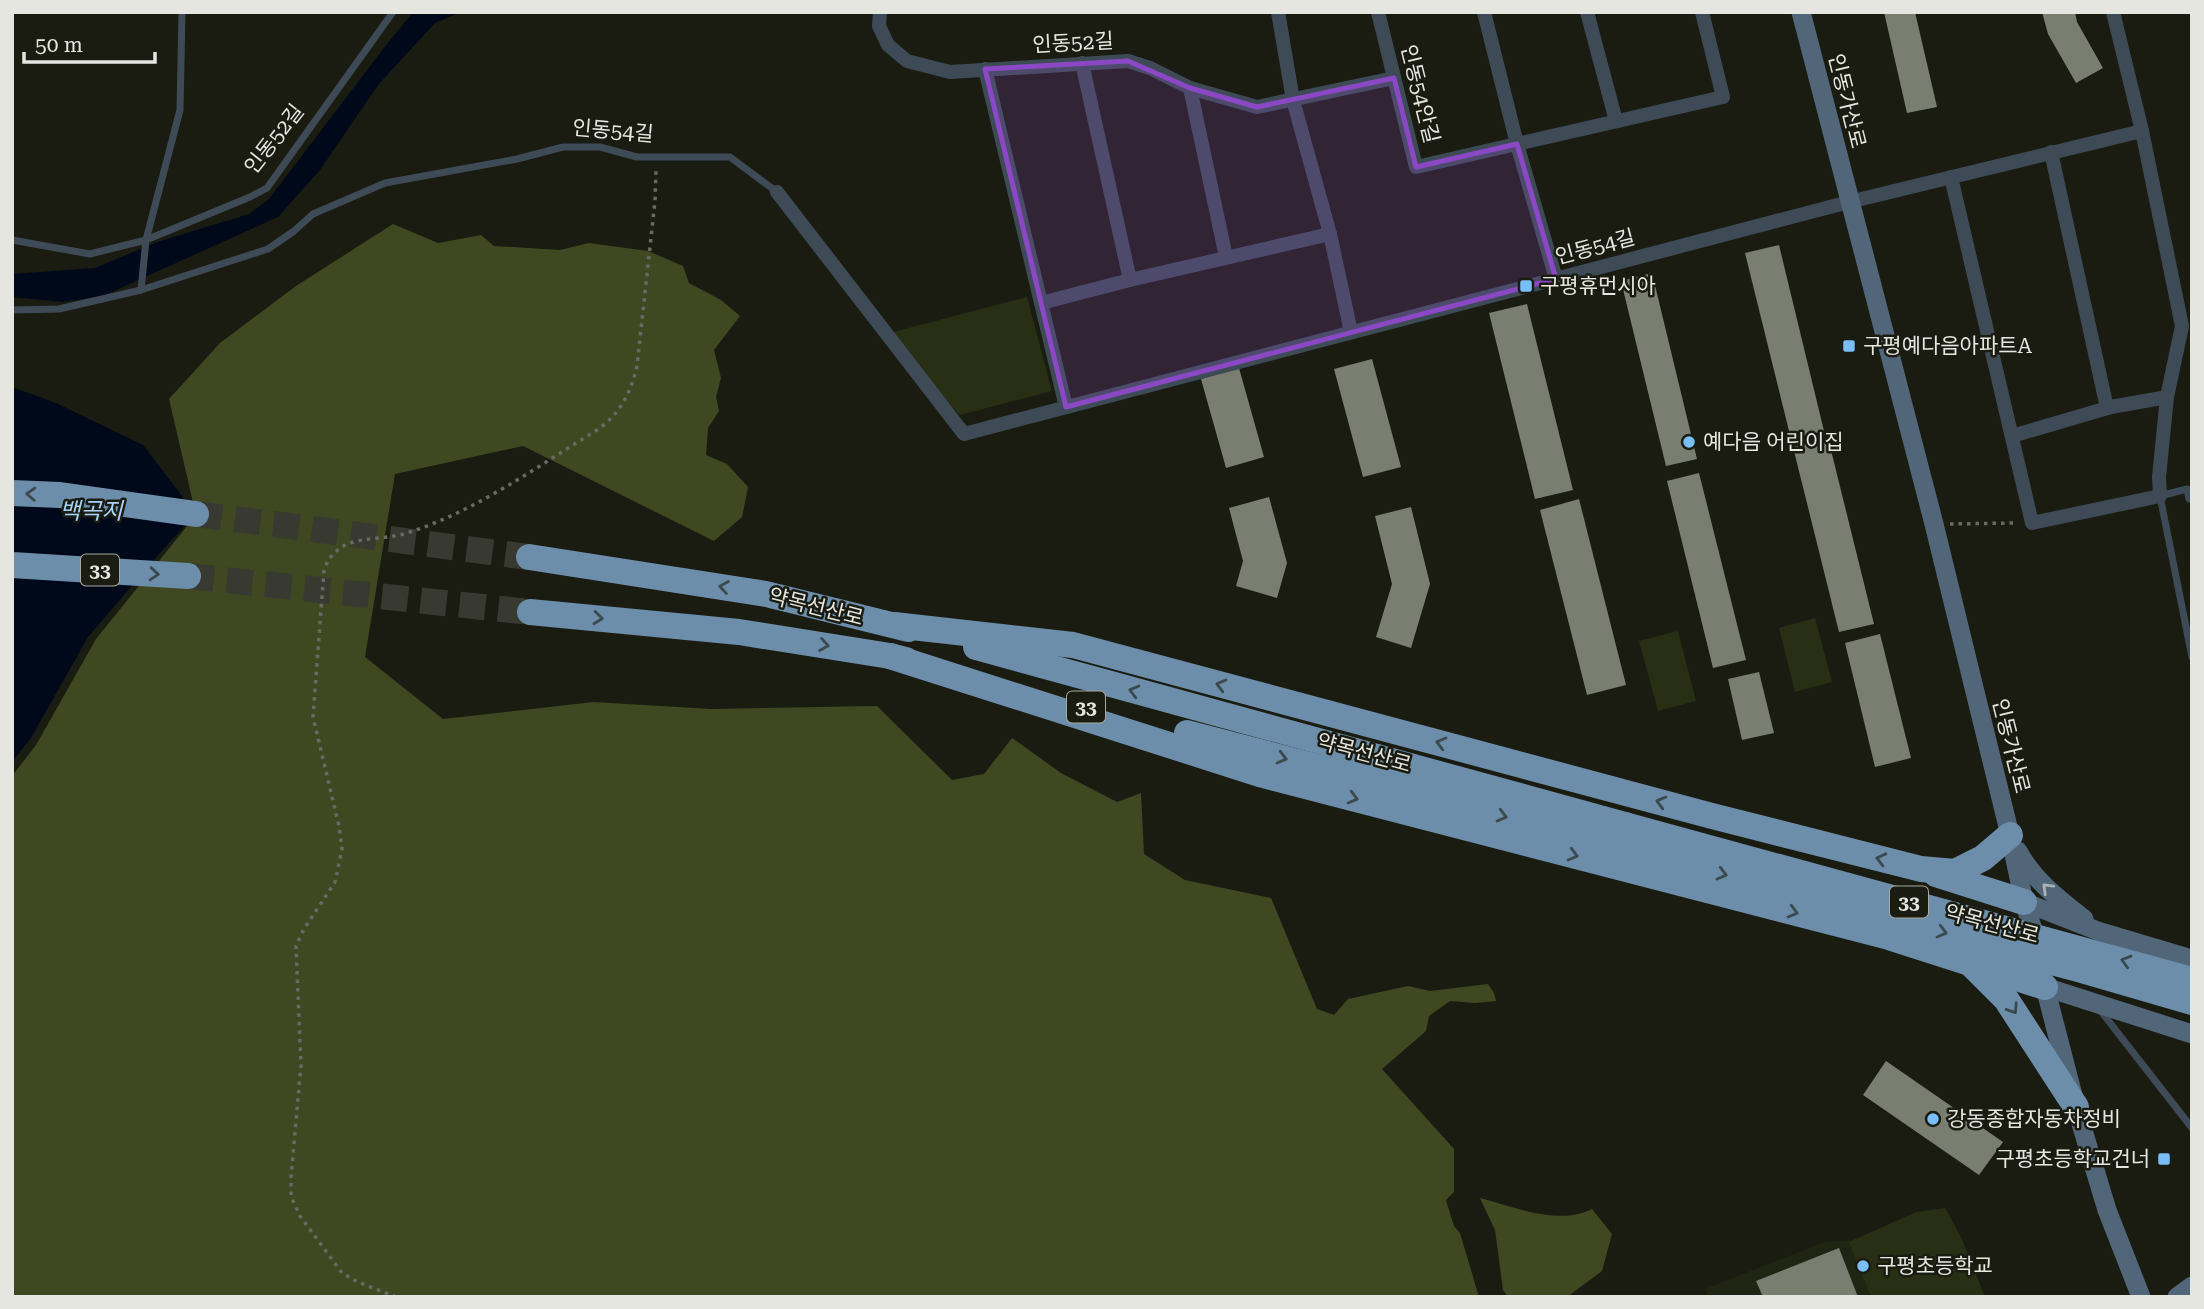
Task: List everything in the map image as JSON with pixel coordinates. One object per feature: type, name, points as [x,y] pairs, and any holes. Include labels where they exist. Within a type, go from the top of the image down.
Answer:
[{"type":"highway","points":[[12,493],[60,495],[196,514]]},
{"type":"highway","name":"약목선산로","points":[[529,557],[766,594],[852,617],[894,625],[2192,1002]]},
{"type":"highway","name":"33","points":[[12,565],[188,576]]},
{"type":"highway","name":"약목선산로","points":[[530,611],[739,632],[890,656],[1629,837],[2192,980]]},
{"type":"highway","points":[[894,625],[1073,645],[1712,816],[1921,869],[2024,902]]},
{"type":"highway","points":[[890,656],[1263,775],[1889,937],[2045,987]]},
{"type":"highway","points":[[1921,869],[1955,872],[1983,858],[2010,835]]},
{"type":"highway","points":[[1966,960],[2006,999],[2076,1107]]},
{"type":"main road","name":"인동가산로","points":[[1801,12],[1934,524],[2076,1107],[2107,1210],[2141,1297]]},
{"type":"main road","points":[[2010,835],[2027,869],[2098,931]]},
{"type":"main road","points":[[2024,902],[2098,931],[2192,959]]},
{"type":"main road","points":[[2045,987],[2192,1034]]},
{"type":"main road","points":[[2176,1297],[2192,1286]]},
{"type":"street","name":"인동52길","points":[[880,12],[879,26],[888,45],[907,61],[950,72],[1128,61],[1150,68],[1190,88],[1257,107],[1293,100]]},
{"type":"street","points":[[1278,12],[1293,100],[1330,234],[1351,332]]},
{"type":"street","name":"인동54안길","points":[[1378,12],[1416,167],[1723,97],[1702,12]]},
{"type":"street","points":[[1484,12],[1517,144],[1556,279]]},
{"type":"street","points":[[1587,12],[1616,121]]},
{"type":"street","points":[[1951,177],[2032,523],[2160,496],[2159,477],[2167,397],[2182,326],[2142,131],[2113,12]]},
{"type":"street","points":[[1082,63],[1130,280]]},
{"type":"street","points":[[985,69],[1066,407]]},
{"type":"street","points":[[1293,100],[1394,78]]},
{"type":"street","points":[[1190,88],[1226,257]]},
{"type":"street","points":[[1849,202],[2142,131]]},
{"type":"street","points":[[2051,152],[2107,408]]},
{"type":"street","name":"인동54길","points":[[777,192],[964,434],[1849,202]]},
{"type":"street","points":[[1041,303],[1330,234]]},
{"type":"street","points":[[2012,436],[2107,408],[2167,397]]},
{"type":"lane","points":[[141,290],[146,240],[180,110],[182,12]]},
{"type":"lane","name":"인동52길","points":[[12,240],[90,254],[146,240],[267,188],[393,12]]},
{"type":"lane","name":"인동54길","points":[[12,310],[59,309],[141,290],[268,249],[313,214],[385,183],[517,159],[563,147],[600,147],[637,157],[730,157],[777,192]]},
{"type":"lane","points":[[2192,498],[2189,499],[2187,489],[2160,496],[2192,657]]},
{"type":"lane","points":[[2094,1002],[2192,1128]]},
{"type":"path","points":[[396,1297],[342,1273],[300,1216],[291,1196],[301,1065],[296,946],[335,882],[342,849],[313,717],[324,570],[332,555],[349,543],[405,534],[471,508],[597,430],[615,416],[629,391],[637,366],[655,201],[656,157]]},
{"type":"path","points":[[1934,524],[2032,523]]},
{"type":"highlighted area","points":[[1128,61],[1190,88],[1257,107],[1394,78],[1416,167],[1517,144],[1556,279],[1066,407],[985,69]]},
{"type":"shaded area","points":[[1027,297],[1052,391],[960,415],[886,334]]},
{"type":"shaded area","points":[[1815,618],[1832,682],[1795,692],[1779,628]]},
{"type":"shaded area","points":[[1678,631],[1696,701],[1658,711],[1639,641]]},
{"type":"shaded area","points":[[1945,1208],[1961,1237],[1985,1297],[1871,1297],[1849,1242],[1916,1212]]},
{"type":"shaded area","name":"구평초등학교","points":[[1935,1234],[1976,1297],[1708,1297],[1705,1289],[1824,1242]]},
{"type":"green space","points":[[393,224],[438,243],[481,235],[494,246],[560,250],[589,243],[648,251],[683,266],[689,283],[721,300],[740,316],[714,350],[721,378],[716,397],[719,411],[708,428],[706,455],[727,464],[748,487],[742,517],[714,541],[523,446],[395,474],[365,657],[443,719],[593,702],[711,709],[877,706],[952,780],[984,774],[1012,738],[1061,773],[1117,802],[1141,793],[1144,854],[1185,880],[1271,898],[1317,1009],[1334,1015],[1348,999],[1408,986],[1430,991],[1488,984],[1496,1001],[1450,1001],[1429,1016],[1426,1031],[1382,1069],[1454,1149],[1454,1192],[1446,1200],[1454,1226],[1460,1233],[1479,1297],[12,1297],[12,776],[36,745],[96,639],[196,515],[169,399],[220,343],[296,286]]},
{"type":"green space","points":[[1480,1198],[1551,1215],[1579,1214],[1592,1209],[1612,1234],[1602,1271],[1567,1297],[1508,1297],[1503,1290],[1495,1230]]},
{"type":"water","points":[[413,12],[461,12],[435,23],[378,85],[320,170],[278,217],[103,296],[63,302],[12,297],[12,274],[95,268],[157,242],[249,214],[269,199]]},
{"type":"water","name":"백곡지","points":[[12,387],[56,403],[143,445],[196,514],[88,637],[31,738],[12,762]]},
{"type":"building","points":[[1884,12],[1915,12],[1937,107],[1907,113]]},
{"type":"building","points":[[2042,12],[2075,12],[2077,22],[2103,68],[2076,83],[2048,34]]},
{"type":"building","points":[[1779,245],[1824,431],[1791,439],[1745,253]]},
{"type":"building","points":[[1652,273],[1697,459],[1666,466],[1621,281]]},
{"type":"building","points":[[1527,304],[1573,490],[1535,499],[1489,313]]},
{"type":"building","points":[[1372,359],[1401,467],[1363,477],[1334,369]]},
{"type":"building","points":[[1239,368],[1264,457],[1226,468],[1201,379]]},
{"type":"building","points":[[1828,438],[1874,624],[1839,632],[1793,447]]},
{"type":"building","points":[[1699,473],[1746,660],[1713,668],[1667,481]]},
{"type":"building","points":[[1269,497],[1287,563],[1277,598],[1236,586],[1243,561],[1229,508]]},
{"type":"building","points":[[1579,499],[1626,685],[1587,695],[1540,510]]},
{"type":"building","points":[[1411,507],[1430,584],[1411,648],[1376,637],[1392,584],[1375,516]]},
{"type":"building","points":[[1880,634],[1911,758],[1875,767],[1845,643]]},
{"type":"building","points":[[1759,672],[1774,733],[1742,740],[1728,679]]},
{"type":"building","name":"강동종합자동차정비","points":[[1886,1061],[2003,1142],[1979,1175],[1863,1095]]},
{"type":"building","points":[[1839,1248],[1858,1297],[1763,1297],[1756,1281]]},
{"type":"tunnel","points":[[196,514],[529,557]]},
{"type":"tunnel","points":[[188,576],[530,612]]},
{"type":"place","name":"구평휴먼시아","points":[[1526,286]]},
{"type":"place","name":"구평예다음아파트A","points":[[1849,346]]},
{"type":"place","name":"예다음 어린이집","points":[[1689,442]]},
{"type":"place","name":"강동종합자동차정비","points":[[1933,1119]]},
{"type":"place","name":"구평초등학교건너","points":[[2164,1159]]},
{"type":"place","name":"구평초등학교","points":[[1863,1266]]}]
